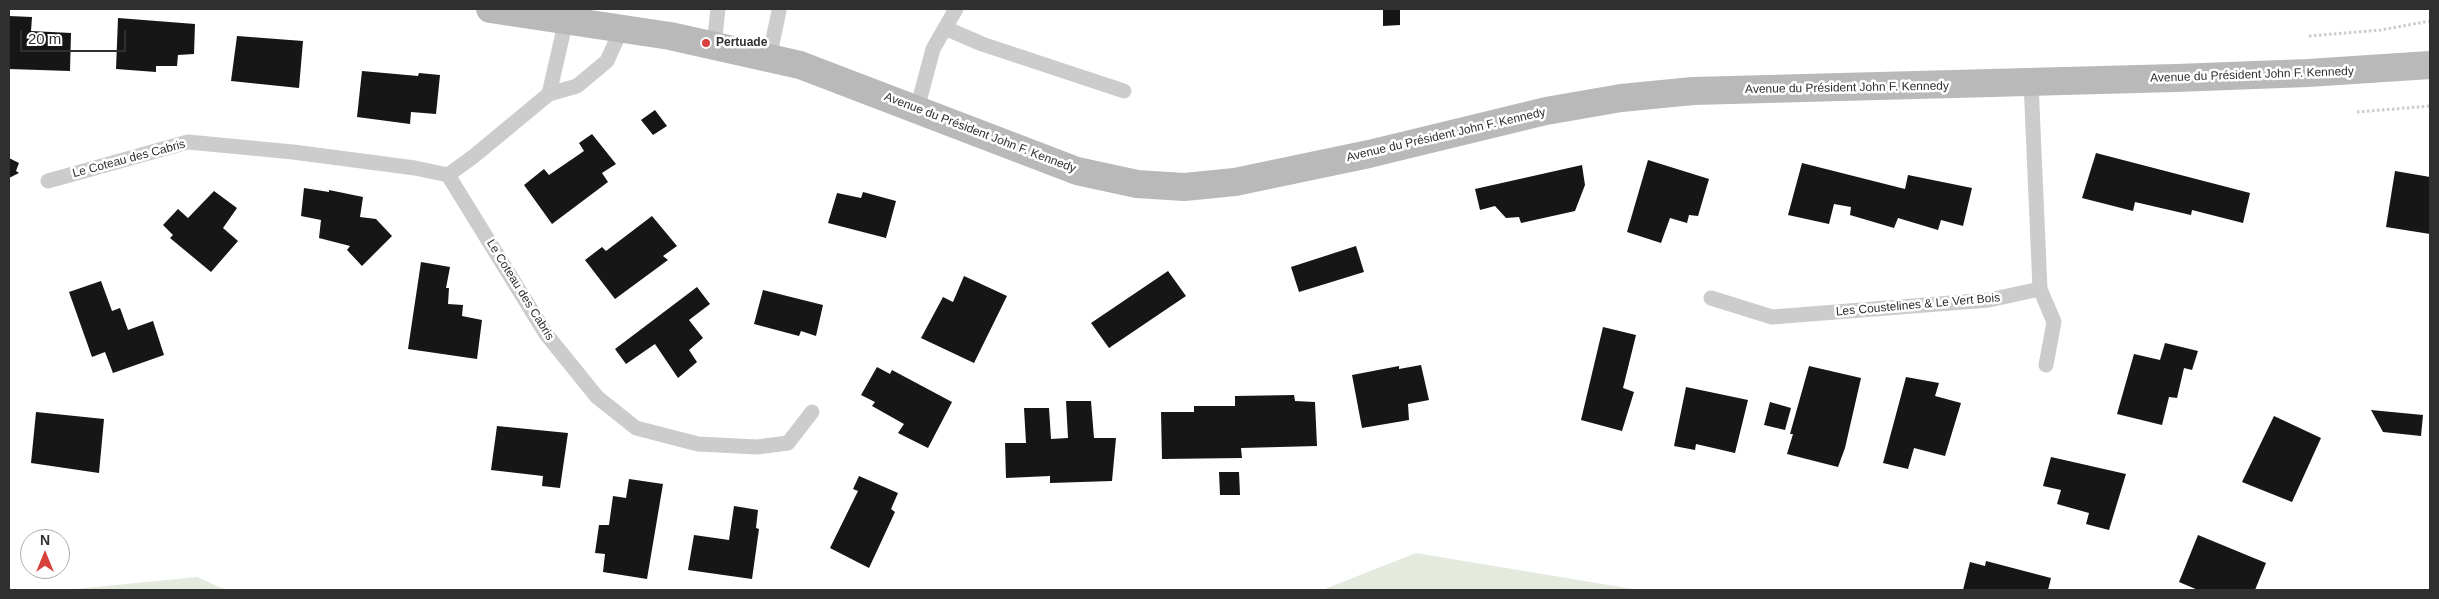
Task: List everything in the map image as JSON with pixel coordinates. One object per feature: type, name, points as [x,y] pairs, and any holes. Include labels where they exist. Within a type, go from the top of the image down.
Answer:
[{"type":"main road","name":"Avenue du Président John F. Kennedy","points":[[490,9],[531,12],[566,20],[622,28],[714,45],[800,65],[1077,171],[1137,184],[1184,187],[1235,182],[1369,154],[1546,111],[1621,98],[1693,91],[2308,74],[2430,65]]},
{"type":"lane","points":[[714,45],[718,9]]},
{"type":"lane","points":[[917,109],[933,49],[956,9]]},
{"type":"lane","points":[[769,58],[779,11]]},
{"type":"lane","points":[[549,94],[566,20]]},
{"type":"lane","points":[[448,175],[549,94],[577,86],[607,61],[622,28]]},
{"type":"lane","points":[[945,28],[982,44],[1124,91]]},
{"type":"lane","points":[[2031,82],[2040,289],[2054,322],[2046,365]]},
{"type":"lane","name":"Le Coteau des Cabris","points":[[48,180],[188,142],[293,152],[415,168],[448,175],[546,334],[597,397],[636,428],[698,444],[757,447],[788,443],[812,412]]},
{"type":"lane","name":"Les Coustelines & Le Vert Bois","points":[[1711,298],[1772,317],[1989,300],[2040,289]]},
{"type":"path","points":[[2309,36],[2381,30],[2430,21]]},
{"type":"path","points":[[2356,112],[2430,106]]},
{"type":"shaded area","points":[[1416,553],[1639,590],[1322,590]]},
{"type":"shaded area","points":[[197,577],[226,590],[65,590]]},
{"type":"building","points":[[1383,9],[1400,9],[1400,25],[1383,26]]},
{"type":"building","points":[[9,16],[32,17],[31,31],[71,33],[70,71],[9,69]]},
{"type":"building","points":[[118,18],[195,24],[194,54],[178,55],[177,66],[156,66],[156,72],[116,69]]},
{"type":"building","points":[[237,36],[303,41],[299,88],[231,81]]},
{"type":"building","points":[[362,71],[418,76],[419,73],[440,75],[436,114],[411,112],[410,124],[357,117]]},
{"type":"building","points":[[655,110],[667,126],[653,135],[641,120]]},
{"type":"building","points":[[592,134],[616,164],[602,173],[608,182],[552,224],[524,185],[544,169],[549,175],[584,151],[579,143]]},
{"type":"building","points":[[2096,153],[2250,193],[2243,223],[2192,210],[2191,215],[2135,202],[2133,211],[2082,198]]},
{"type":"building","points":[[9,158],[19,163],[16,171],[19,173],[9,178]]},
{"type":"building","points":[[1648,160],[1709,179],[1698,216],[1689,215],[1687,223],[1670,218],[1661,243],[1627,232]]},
{"type":"building","points":[[1802,163],[1905,189],[1908,175],[1972,188],[1963,226],[1941,220],[1938,230],[1898,218],[1894,228],[1850,215],[1851,207],[1834,204],[1829,224],[1788,215]]},
{"type":"building","points":[[1582,165],[1585,185],[1575,211],[1521,223],[1519,217],[1506,218],[1495,206],[1480,210],[1475,189]]},
{"type":"building","points":[[2395,171],[2430,177],[2430,234],[2386,227]]},
{"type":"building","points":[[304,188],[329,192],[329,190],[363,197],[360,217],[376,219],[392,236],[362,266],[347,250],[350,246],[319,238],[321,220],[301,216]]},
{"type":"building","points":[[214,191],[237,208],[223,228],[238,241],[211,272],[170,238],[173,235],[163,225],[178,209],[188,218]]},
{"type":"building","points":[[863,192],[896,201],[886,238],[828,223],[837,193],[861,198]]},
{"type":"building","points":[[652,216],[677,246],[663,256],[668,260],[615,299],[585,260],[602,247],[606,251]]},
{"type":"building","points":[[1356,246],[1364,272],[1299,292],[1291,267]]},
{"type":"building","points":[[421,262],[450,267],[446,288],[449,288],[448,304],[463,305],[462,316],[482,320],[477,359],[408,349]]},
{"type":"building","points":[[1168,271],[1186,296],[1109,348],[1091,323]]},
{"type":"building","points":[[964,276],[1007,296],[974,363],[921,338],[943,297],[953,302]]},
{"type":"building","points":[[101,281],[112,311],[120,308],[128,330],[153,321],[164,355],[113,373],[105,352],[92,357],[69,292]]},
{"type":"building","points":[[697,287],[710,304],[689,320],[703,338],[689,350],[697,362],[678,378],[655,344],[626,364],[615,349]]},
{"type":"building","points":[[763,290],[823,305],[816,336],[801,331],[799,336],[754,324]]},
{"type":"building","points":[[1603,327],[1636,335],[1623,388],[1634,392],[1622,431],[1581,420]]},
{"type":"building","points":[[2165,343],[2198,351],[2192,370],[2184,368],[2177,398],[2169,397],[2162,425],[2117,414],[2134,354],[2160,360]]},
{"type":"building","points":[[1421,365],[1429,400],[1408,404],[1409,420],[1362,428],[1352,375],[1399,366],[1399,369]]},
{"type":"building","points":[[1809,366],[1861,378],[1845,448],[1838,467],[1787,454],[1793,434],[1790,434]]},
{"type":"building","points":[[877,367],[890,374],[892,370],[952,402],[928,448],[898,433],[904,424],[872,406],[875,402],[861,395]]},
{"type":"building","points":[[1906,377],[1939,383],[1935,396],[1961,403],[1945,456],[1914,448],[1908,469],[1883,463]]},
{"type":"building","points":[[1686,387],[1748,400],[1735,453],[1696,444],[1695,450],[1674,446]]},
{"type":"building","points":[[1294,395],[1295,401],[1315,402],[1317,446],[1241,448],[1242,458],[1162,459],[1161,412],[1194,412],[1194,406],[1235,406],[1235,396]]},
{"type":"building","points":[[1066,401],[1091,401],[1094,438],[1116,438],[1112,481],[1050,483],[1050,476],[1006,478],[1005,443],[1026,443],[1024,408],[1049,408],[1051,439],[1068,438]]},
{"type":"building","points":[[1770,402],[1791,408],[1785,430],[1764,425]]},
{"type":"building","points":[[2371,410],[2423,415],[2421,436],[2383,432]]},
{"type":"building","points":[[36,412],[104,419],[99,473],[31,463]]},
{"type":"building","points":[[2274,416],[2321,438],[2292,502],[2242,482]]},
{"type":"building","points":[[497,426],[568,433],[560,488],[542,486],[543,476],[491,470]]},
{"type":"building","points":[[2051,457],[2126,474],[2109,530],[2086,524],[2089,513],[2057,504],[2061,490],[2043,486]]},
{"type":"building","points":[[1219,472],[1239,472],[1240,495],[1220,495]]},
{"type":"building","points":[[859,476],[898,493],[891,509],[895,512],[869,568],[830,548],[858,491],[853,489]]},
{"type":"building","points":[[629,479],[663,484],[647,579],[603,572],[605,554],[595,553],[599,525],[609,525],[613,496],[626,498]]},
{"type":"building","points":[[734,506],[758,510],[756,528],[759,529],[752,579],[688,570],[694,535],[729,540]]},
{"type":"building","points":[[2198,535],[2266,563],[2255,590],[2198,590],[2179,582]]},
{"type":"building","points":[[1986,561],[2051,578],[2048,590],[1963,590],[1970,562],[1985,566]]},
{"type":"place","name":"Pertuade","points":[[706,43]]}]
